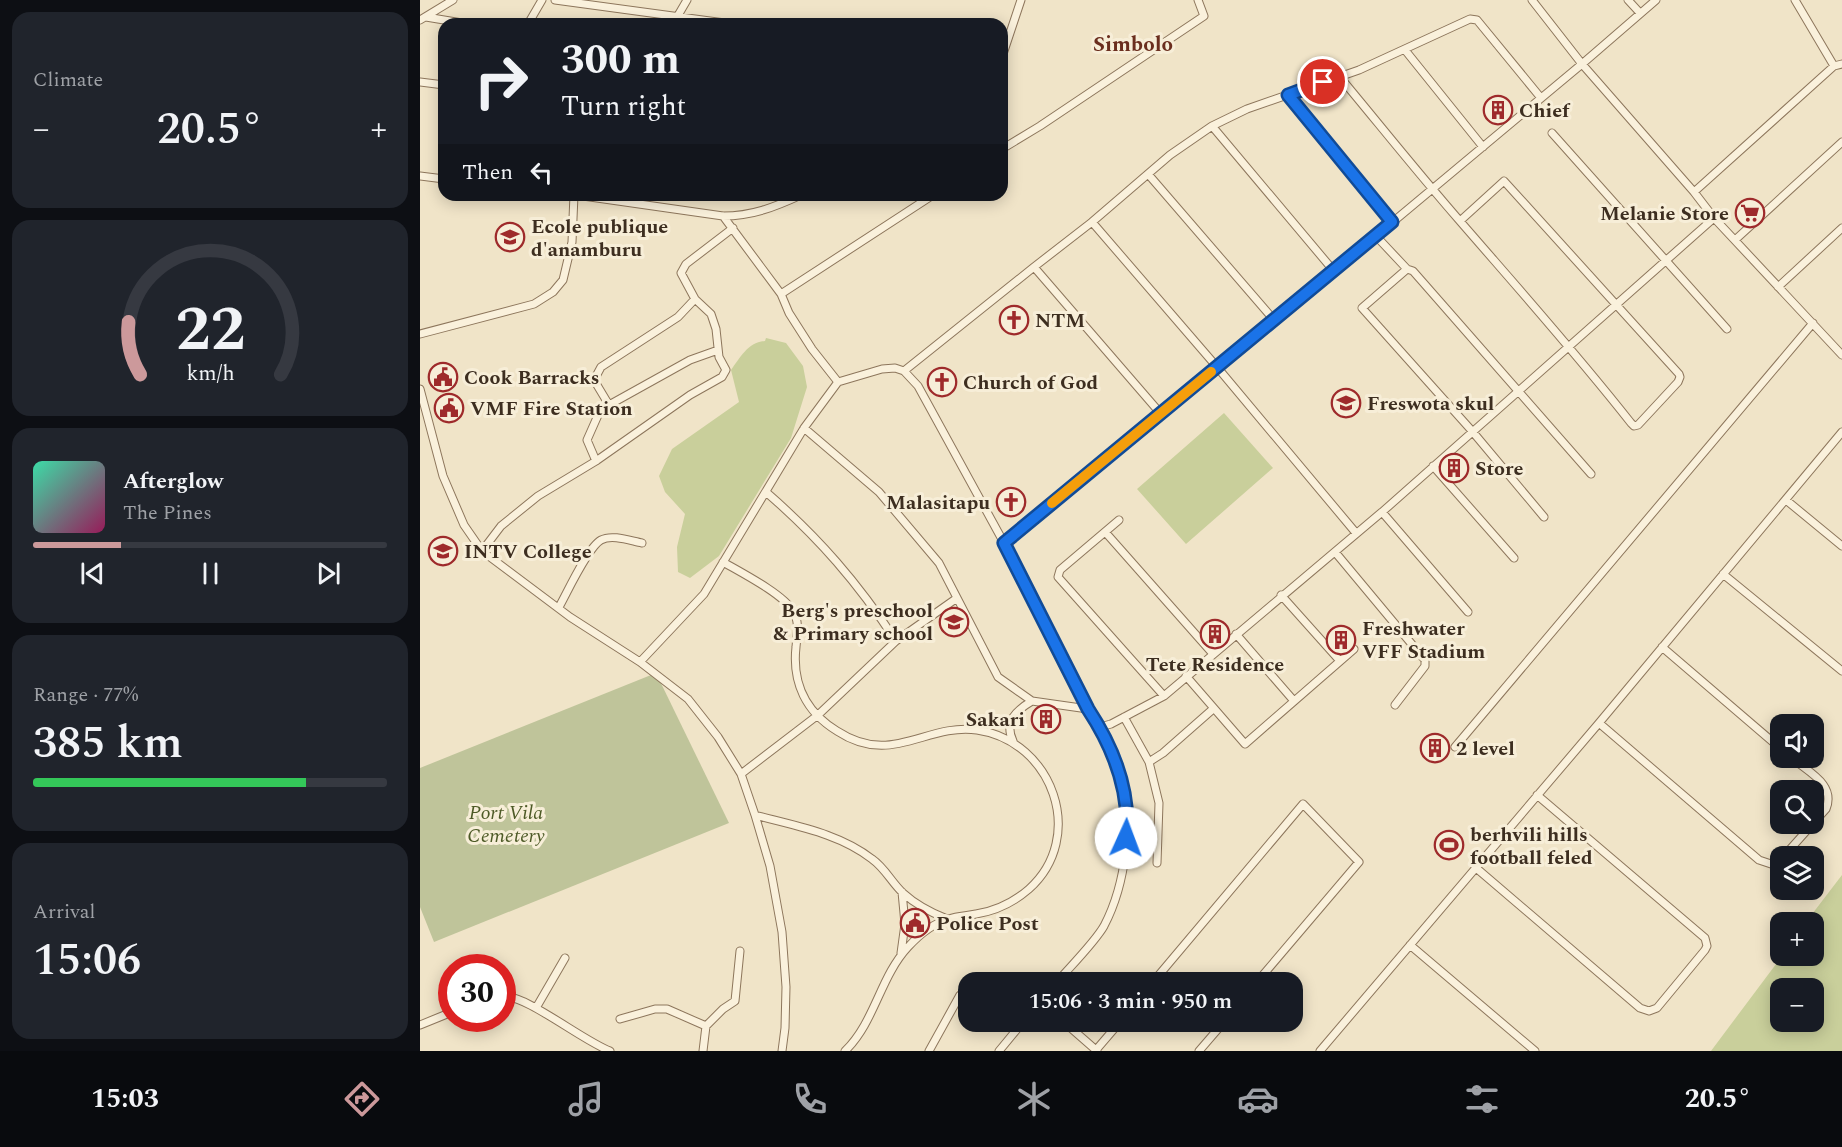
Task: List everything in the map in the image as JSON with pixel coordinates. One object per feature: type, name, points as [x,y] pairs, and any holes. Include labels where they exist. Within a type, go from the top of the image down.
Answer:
[{"type":"street","points":[[423,19],[453,0]]},
{"type":"street","points":[[532,18],[542,0]]},
{"type":"street","points":[[555,0],[658,18]]},
{"type":"street","points":[[677,18],[687,0]]},
{"type":"street","points":[[1008,39],[1021,0]]},
{"type":"street","points":[[1008,145],[1204,16],[1198,0]]},
{"type":"street","points":[[1532,0],[1582,64],[1714,218],[1842,355]]},
{"type":"street","points":[[1628,0],[1640,14]]},
{"type":"street","points":[[1004,543],[1483,147],[1656,0]]},
{"type":"street","points":[[1694,192],[1838,65],[1795,0]]},
{"type":"street","points":[[423,19],[438,21]]},
{"type":"street","points":[[904,371],[1092,222],[1170,155],[1212,126],[1240,112],[1359,70],[1473,19],[1541,98]]},
{"type":"street","points":[[1405,50],[1483,147]]},
{"type":"street","points":[[1339,76],[1432,189],[1569,346],[1631,423],[1634,426],[1638,425],[1680,377],[1616,303],[1504,181],[1460,221]]},
{"type":"street","points":[[420,82],[438,84]]},
{"type":"street","points":[[1288,95],[1392,222]]},
{"type":"street","points":[[1212,126],[1333,270]]},
{"type":"street","points":[[1552,133],[1727,329]]},
{"type":"street","points":[[1735,240],[1842,142]]},
{"type":"street","points":[[1148,174],[1275,320]]},
{"type":"street","points":[[420,176],[438,178]]},
{"type":"street","points":[[420,334],[534,304],[553,292],[563,280],[572,242],[575,201]]},
{"type":"street","points":[[617,201],[723,216],[744,216],[788,201]]},
{"type":"street","points":[[781,294],[924,201]]},
{"type":"street","points":[[723,216],[781,294],[789,313],[812,349],[838,382]]},
{"type":"street","points":[[1100,727],[1164,696],[1382,512],[1714,218]]},
{"type":"street","points":[[1092,222],[1356,533]]},
{"type":"street","points":[[482,551],[501,526],[538,496],[596,461],[690,395],[722,377],[726,370],[719,357],[716,329],[711,314],[695,300],[681,273],[686,264],[733,228]]},
{"type":"street","points":[[1778,287],[1842,228]]},
{"type":"street","points":[[1376,236],[1407,269],[1413,271],[1591,474]]},
{"type":"street","points":[[1034,267],[1161,414]]},
{"type":"street","points":[[1407,269],[1362,308],[1472,431],[1544,518]]},
{"type":"street","points":[[609,405],[594,380],[601,367],[678,317],[695,300]]},
{"type":"street","points":[[1455,747],[1696,465],[1813,323]]},
{"type":"street","points":[[596,461],[587,440],[599,413],[609,405],[690,360],[718,350]]},
{"type":"street","points":[[640,662],[704,594],[804,428],[838,382],[882,369],[895,368],[904,371],[918,386],[1004,543],[1088,709],[1100,727],[1120,774],[1128,816],[1121,880],[1103,927],[1065,972]]},
{"type":"street","points":[[420,389],[443,476],[464,525],[482,551],[570,617],[640,662],[688,699],[718,737],[741,774],[770,866],[782,932],[786,987],[782,1051]]},
{"type":"street","points":[[804,428],[879,492],[939,563],[998,677],[1032,701],[1088,709]]},
{"type":"street","points":[[1320,1051],[1599,723],[1842,432]]},
{"type":"street","points":[[1433,466],[1514,558]]},
{"type":"street","points":[[766,492],[832,555],[869,600],[896,641]]},
{"type":"street","points":[[1786,500],[1842,546]]},
{"type":"street","points":[[1382,512],[1468,612]]},
{"type":"street","points":[[1119,520],[1060,570],[1058,577],[1164,696]]},
{"type":"street","points":[[1106,533],[1213,654]]},
{"type":"street","points":[[559,608],[581,567],[601,540],[611,537],[642,543]]},
{"type":"street","points":[[1335,552],[1425,660],[1425,666],[1395,705]]},
{"type":"street","points":[[723,562],[750,577],[792,609],[797,623],[795,657],[798,684],[804,699],[826,724],[847,737],[885,746],[903,744],[951,730],[978,730],[1013,741]]},
{"type":"street","points":[[1723,574],[1842,671]]},
{"type":"street","points":[[1281,595],[1340,661]]},
{"type":"street","points":[[741,774],[818,716],[896,641],[957,598]]},
{"type":"street","points":[[1236,634],[1294,701]]},
{"type":"street","points":[[1662,647],[1770,739]]},
{"type":"street","points":[[1186,676],[1245,744],[1354,649]]},
{"type":"street","points":[[845,1051],[870,1016],[901,956],[927,930],[947,919],[987,912],[1013,901],[1030,888],[1044,870],[1054,850],[1057,813],[1049,784],[1034,760],[1013,741],[1009,733],[1012,719],[1017,712],[1032,701]]},
{"type":"street","points":[[1149,762],[1163,753],[1213,709]]},
{"type":"street","points":[[1124,717],[1149,762],[1159,803],[1156,863]]},
{"type":"street","points":[[1599,723],[1759,860],[1770,864]]},
{"type":"street","points":[[1793,846],[1826,809],[1829,802],[1827,788],[1804,768]]},
{"type":"street","points":[[1475,867],[1640,1008],[1649,1011],[1657,1008],[1705,950],[1707,946],[1705,938],[1537,795]]},
{"type":"street","points":[[1161,972],[1303,804],[1359,862],[1266,972]]},
{"type":"street","points":[[755,815],[829,836],[860,850],[883,867],[902,892],[928,910],[947,919]]},
{"type":"street","points":[[901,956],[905,924],[902,892]]},
{"type":"street","points":[[1410,945],[1534,1051]]},
{"type":"street","points":[[703,1051],[705,1026],[735,1001],[741,951]]},
{"type":"street","points":[[536,1008],[565,958]]},
{"type":"street","points":[[516,997],[587,1041],[610,1051]]},
{"type":"street","points":[[929,1051],[958,999]]},
{"type":"street","points":[[620,1019],[656,1009],[666,1009],[705,1026]]},
{"type":"street","points":[[420,1025],[438,1018]]},
{"type":"street","points":[[999,1051],[1015,1032]]},
{"type":"street","points":[[1075,1032],[1097,1051],[1112,1032]]},
{"type":"street","points":[[1198,1051],[1215,1032]]},
{"type":"green space","points":[[766,338],[786,343],[803,366],[807,387],[791,438],[719,556],[690,578],[678,572],[677,547],[685,514],[665,492],[659,476],[672,449],[739,402],[731,370],[749,347],[765,341]]},
{"type":"green space","points":[[1224,413],[1273,468],[1186,544],[1137,489]]},
{"type":"green space","name":"Port Vila Cemetery","points":[[656,673],[729,823],[434,942],[420,907],[420,768]]},
{"type":"green space","points":[[1842,875],[1842,1051],[1711,1051],[1775,966],[1824,966],[1824,912],[1814,912]]},
{"type":"slow traffic","points":[[1052,503],[1211,372]]},
{"type":"place","name":"Chief","points":[[1498,110]]},
{"type":"place","name":"Melanie Store","points":[[1750,213]]},
{"type":"place","name":"Ecole publique d'anamburu","points":[[510,237]]},
{"type":"place","name":"NTM","points":[[1014,320]]},
{"type":"place","name":"Cook Barracks","points":[[443,377]]},
{"type":"place","name":"Church of God","points":[[942,382]]},
{"type":"place","name":"Freswota skul","points":[[1346,403]]},
{"type":"place","name":"VMF Fire Station","points":[[449,408]]},
{"type":"place","name":"Store","points":[[1454,468]]},
{"type":"place","name":"Malasitapu","points":[[1011,502]]},
{"type":"place","name":"INTV College","points":[[443,551]]},
{"type":"place","name":"Berg's preschool & Primary school","points":[[954,622]]},
{"type":"place","name":"Tete Residence","points":[[1215,634]]},
{"type":"place","name":"Freshwater VFF Stadium","points":[[1341,640]]},
{"type":"place","name":"Sakari","points":[[1046,719]]},
{"type":"place","name":"2 level","points":[[1435,748]]},
{"type":"place","name":"berhvili hills football feled","points":[[1449,845]]},
{"type":"place","name":"Police Post","points":[[915,923]]},
{"type":"district","name":"Simbolo","points":[[1133,44]]},
{"type":"route","points":[[1126,838],[1128,816],[1120,774],[1100,727],[1088,709],[1004,543],[1392,222],[1288,95],[1323,82]]}]
